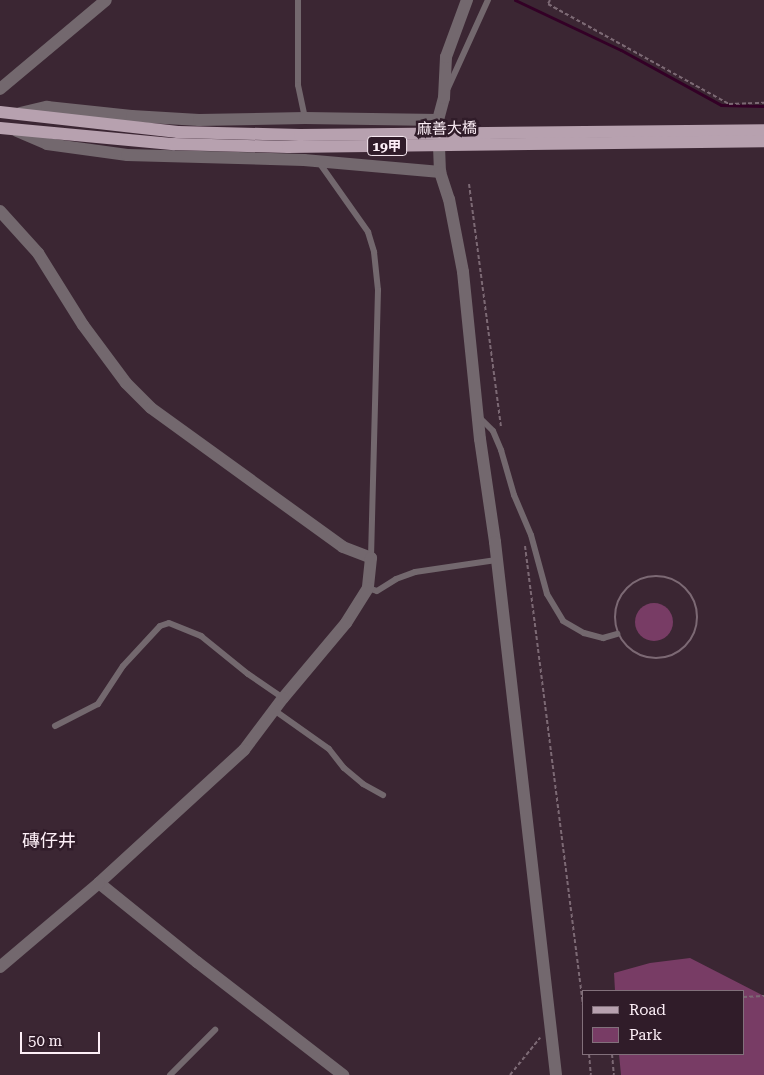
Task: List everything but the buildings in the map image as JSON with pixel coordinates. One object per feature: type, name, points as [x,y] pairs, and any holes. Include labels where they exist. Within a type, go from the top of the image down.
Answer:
[{"type":"main road","name":"19甲","points":[[0,112],[17,114]]},
{"type":"main road","name":"麻善大橋","points":[[17,114],[178,132],[300,135],[764,130]]},
{"type":"main road","name":"麻善大橋","points":[[5,128],[174,144],[288,147],[764,141]]},
{"type":"street","points":[[0,89],[106,0]]},
{"type":"street","points":[[467,0],[446,57],[444,98],[438,120],[440,172],[449,199],[463,272],[478,415],[556,1075]]},
{"type":"street","points":[[17,114],[47,107],[132,116],[199,120],[305,118],[438,120]]},
{"type":"street","points":[[5,128],[48,144],[127,155],[318,161],[440,172]]},
{"type":"street","points":[[0,211],[38,253],[83,325],[126,383],[151,408],[343,547],[372,558],[368,588],[346,623],[283,698],[244,750],[99,883],[0,966]]},
{"type":"street","points":[[99,883],[343,1075]]},
{"type":"lane","points":[[298,0],[298,85],[305,118]]},
{"type":"lane","points":[[444,98],[488,0]]},
{"type":"lane","points":[[318,161],[368,232],[374,252],[378,290],[372,558]]},
{"type":"lane","points":[[478,415],[493,431],[501,450],[514,495],[531,535],[547,594],[563,620],[584,633],[603,638],[617,634]]},
{"type":"lane","points":[[368,588],[377,590],[396,579],[415,572],[496,560]]},
{"type":"lane","points":[[55,726],[98,704],[123,666],[160,626],[168,623],[201,636],[248,674],[283,698]]},
{"type":"lane","points":[[274,710],[328,749],[344,768],[363,784],[383,795]]},
{"type":"lane","points":[[170,1075],[215,1030]]},
{"type":"path","points":[[550,0],[548,4],[729,104],[764,103]]},
{"type":"path","points":[[469,184],[503,442],[501,450]]},
{"type":"path","points":[[524,539],[582,997]]},
{"type":"path","points":[[668,577],[681,584],[690,594],[696,607],[694,632],[686,644],[674,653],[652,657],[638,654],[626,645],[617,634],[615,620],[620,597],[628,586],[641,578],[668,577]]},
{"type":"path","points":[[744,997],[764,996]]},
{"type":"path","points":[[510,1075],[550,1026]]},
{"type":"path","points":[[589,1055],[591,1075]]},
{"type":"path","points":[[612,1055],[614,1075]]},
{"type":"green space","points":[[654,603],[668,608],[673,622],[668,636],[654,641],[640,636],[635,622],[640,608]]},
{"type":"green space","points":[[690,958],[764,996],[764,1075],[621,1075],[619,1055],[744,1055],[744,990],[615,990],[614,973],[650,963]]},
{"type":"waterway","points":[[515,0],[621,50],[721,105],[764,106]]},
{"type":"district","name":"磚仔井","points":[[49,841]]}]
